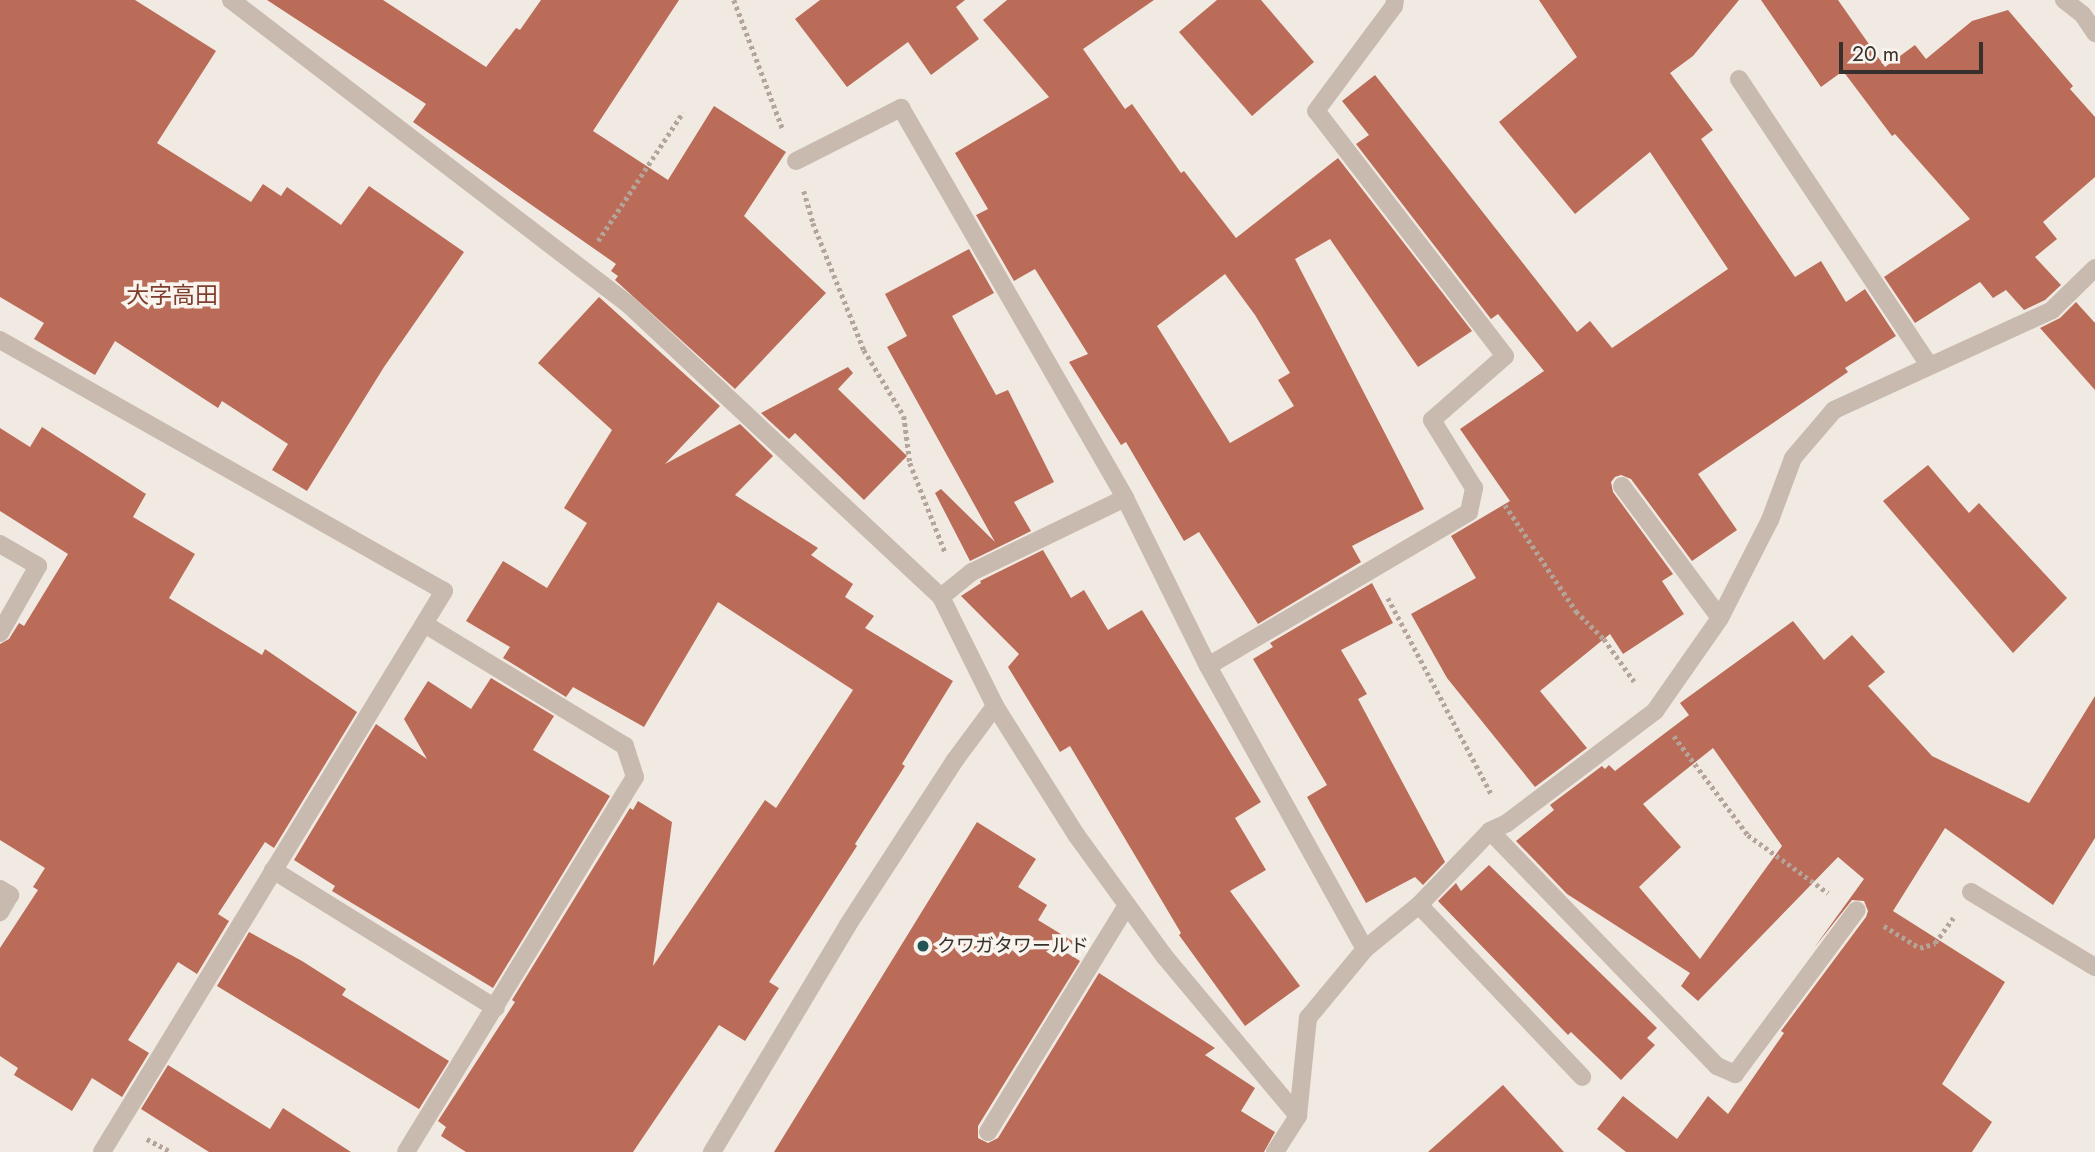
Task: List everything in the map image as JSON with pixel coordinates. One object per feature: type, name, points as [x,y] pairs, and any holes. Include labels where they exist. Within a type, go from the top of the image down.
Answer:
[{"type":"street","points":[[231,0],[629,305],[941,597],[995,706],[1077,836],[1165,957],[1298,1116]]},
{"type":"street","points":[[1208,666],[1469,512],[1474,488],[1432,420],[1505,356],[1316,111],[1394,6],[1395,0]]},
{"type":"street","points":[[2064,0],[2083,15],[2095,33]]},
{"type":"street","points":[[1739,79],[1929,365]]},
{"type":"street","points":[[796,161],[901,108],[1125,498],[1208,666],[1365,949]]},
{"type":"street","points":[[1275,1152],[1298,1116],[1308,1018],[1365,949],[1419,905],[1490,831],[1507,823],[1655,711],[1720,618],[1770,520],[1793,458],[1834,410],[2052,310],[2095,268]]},
{"type":"street","points":[[0,340],[444,591],[102,1152]]},
{"type":"street","points":[[1622,486],[1720,618]]},
{"type":"street","points":[[941,597],[972,572],[1125,498]]},
{"type":"street","points":[[0,544],[38,565],[0,633]]},
{"type":"street","points":[[406,1152],[635,777],[625,746],[424,624]]},
{"type":"street","points":[[712,1152],[848,925],[955,760],[995,706]]},
{"type":"street","points":[[1490,831],[1717,1066],[1735,1074],[1857,910]]},
{"type":"street","points":[[273,870],[496,1008]]},
{"type":"street","points":[[0,890],[9,895],[0,912]]},
{"type":"street","points":[[1971,892],[2095,967]]},
{"type":"street","points":[[988,1132],[1127,905]]},
{"type":"street","points":[[1419,905],[1582,1077]]},
{"type":"path","points":[[734,0],[796,161],[813,223],[864,350],[904,416],[910,463],[958,583]]},
{"type":"path","points":[[580,268],[684,112]]},
{"type":"path","points":[[1472,497],[1502,500],[1563,593],[1604,639],[1748,835],[1773,856],[1920,948],[1935,943],[1971,892]]},
{"type":"path","points":[[1373,568],[1507,823]]},
{"type":"building","points":[[0,0],[135,0],[216,51],[157,143],[251,202],[263,184],[281,196],[287,187],[341,225],[369,186],[464,252],[384,367],[307,491],[272,470],[288,444],[222,401],[218,408],[115,341],[95,375],[34,339],[44,323],[0,297]]},
{"type":"building","points":[[267,0],[383,0],[486,67],[516,28],[520,30],[541,0],[679,0],[593,131],[668,180],[714,106],[786,152],[744,216],[826,293],[735,389],[615,280],[618,276],[611,271],[616,264],[413,122],[426,104]]},
{"type":"building","points":[[820,0],[965,0],[956,7],[979,39],[931,75],[908,42],[847,87],[795,19]]},
{"type":"building","points":[[1007,0],[1154,0],[1083,49],[1125,109],[1132,104],[1181,173],[1184,171],[1236,238],[1338,158],[1472,331],[1418,367],[1330,239],[1295,259],[1424,509],[1352,546],[1361,562],[1258,624],[1199,532],[1184,541],[1126,442],[1121,445],[1069,362],[1088,354],[1035,269],[1014,281],[976,215],[988,209],[955,153],[1049,97],[983,20]],"holes":[[[1225,274],[1255,315],[1290,373],[1278,380],[1294,406],[1230,443],[1157,326]]]},
{"type":"building","points":[[1217,0],[1261,0],[1314,62],[1252,116],[1179,32]]},
{"type":"building","points":[[1539,0],[1739,0],[1693,56],[1670,73],[1713,130],[1701,139],[1795,277],[1821,261],[1846,302],[1865,289],[1896,336],[1845,368],[1848,372],[1698,474],[1737,530],[1692,561],[1631,479],[1621,475],[1615,477],[1611,482],[1613,492],[1673,574],[1662,581],[1684,614],[1623,654],[1610,634],[1540,691],[1587,748],[1535,787],[1447,678],[1411,614],[1476,578],[1451,536],[1510,501],[1460,429],[1544,371],[1498,314],[1491,319],[1356,144],[1369,135],[1342,101],[1375,75],[1577,332],[1590,321],[1612,348],[1728,269],[1650,152],[1575,214],[1499,122],[1577,57]]},
{"type":"building","points":[[1761,0],[1838,0],[1885,67],[1915,45],[1926,59],[1972,21],[2008,10],[2073,86],[2070,89],[2095,117],[2095,177],[2043,222],[2057,239],[2035,257],[2061,285],[2045,300],[2024,310],[2006,290],[1993,298],[1980,282],[1915,323],[1884,277],[1970,219],[1895,134],[1892,136],[1843,71],[1821,87]]},
{"type":"building","points":[[969,249],[994,293],[952,316],[996,395],[1008,390],[1054,482],[1014,502],[1031,531],[970,561],[935,493],[941,489],[995,542],[887,347],[907,336],[885,294]]},
{"type":"building","points":[[599,297],[720,406],[665,464],[740,424],[773,456],[735,495],[818,548],[811,555],[853,584],[845,597],[874,616],[865,628],[953,681],[902,764],[905,766],[855,844],[857,846],[769,982],[779,988],[745,1041],[719,1025],[633,1152],[466,1152],[441,1136],[446,1127],[438,1121],[515,1002],[512,1000],[630,808],[633,810],[638,801],[672,822],[653,966],[765,800],[776,808],[853,690],[718,602],[644,727],[573,687],[566,697],[503,658],[510,647],[466,621],[503,561],[547,588],[587,523],[564,508],[612,430],[538,363]]},
{"type":"building","points":[[2076,302],[2095,323],[2095,390],[2040,328],[2060,318]]},
{"type":"building","points":[[848,367],[853,373],[838,389],[907,456],[864,500],[795,433],[789,439],[761,413]]},
{"type":"building","points":[[42,427],[146,494],[133,517],[195,554],[169,598],[262,655],[265,649],[357,712],[274,848],[265,842],[218,914],[229,921],[197,974],[178,962],[128,1040],[149,1053],[122,1097],[92,1078],[72,1111],[14,1075],[18,1068],[0,1056],[0,948],[38,890],[33,887],[45,868],[0,840],[0,644],[9,639],[19,623],[24,626],[68,554],[0,511],[0,428],[30,447]]},
{"type":"building","points":[[1928,465],[1969,513],[1979,503],[2067,598],[2013,653],[1883,501]]},
{"type":"building","points":[[1043,550],[1071,598],[1084,590],[1108,630],[1142,610],[1261,802],[1235,818],[1266,870],[1230,891],[1300,986],[1245,1026],[1179,935],[1181,933],[1070,746],[1060,752],[1008,667],[1019,654],[961,596],[981,583],[980,581]]},
{"type":"building","points":[[1372,583],[1393,623],[1341,650],[1367,694],[1358,699],[1445,862],[1423,885],[1415,877],[1366,903],[1307,797],[1327,785],[1253,659],[1273,647],[1270,643]]},
{"type":"building","points":[[1793,621],[1824,660],[1852,635],[1885,672],[1868,686],[1932,756],[2029,803],[2095,696],[2095,838],[2053,905],[1945,828],[1893,911],[2005,982],[1942,1084],[1992,1122],[1972,1152],[1626,1152],[1597,1129],[1623,1096],[1677,1139],[1708,1096],[1728,1114],[1784,1033],[1781,1031],[1868,911],[1864,901],[1852,900],[1814,948],[1864,879],[1838,857],[1698,1001],[1681,986],[1690,973],[1567,894],[1516,841],[1554,810],[1550,805],[1602,766],[1605,769],[1609,765],[1615,771],[1689,715],[1680,703]],"holes":[[[1713,748],[1782,846],[1700,959],[1639,887],[1681,847],[1643,804]]]},
{"type":"building","points":[[491,678],[554,716],[533,750],[610,796],[493,988],[332,891],[335,886],[294,860],[376,724],[427,759],[404,719],[428,681],[471,709]]},
{"type":"building","points":[[977,822],[1036,859],[1018,887],[1047,905],[1038,920],[1074,942],[1067,953],[1080,961],[978,1126],[978,1138],[988,1143],[998,1138],[1099,973],[1215,1048],[1205,1055],[1255,1088],[1241,1111],[1275,1132],[1264,1152],[774,1152]]},
{"type":"building","points":[[1489,865],[1657,1028],[1647,1038],[1655,1045],[1621,1080],[1571,1032],[1568,1035],[1438,901],[1456,883],[1461,891]]},
{"type":"building","points":[[249,932],[346,989],[342,995],[449,1061],[419,1109],[217,986]]},
{"type":"building","points":[[168,1065],[270,1129],[283,1108],[351,1152],[209,1152],[141,1109]]},
{"type":"building","points":[[1503,1085],[1564,1152],[1428,1152]]},
{"type":"place","name":"クワガタワールド","points":[[923,946]]},
{"type":"district","name":"大字高田","points":[[172,295]]}]
